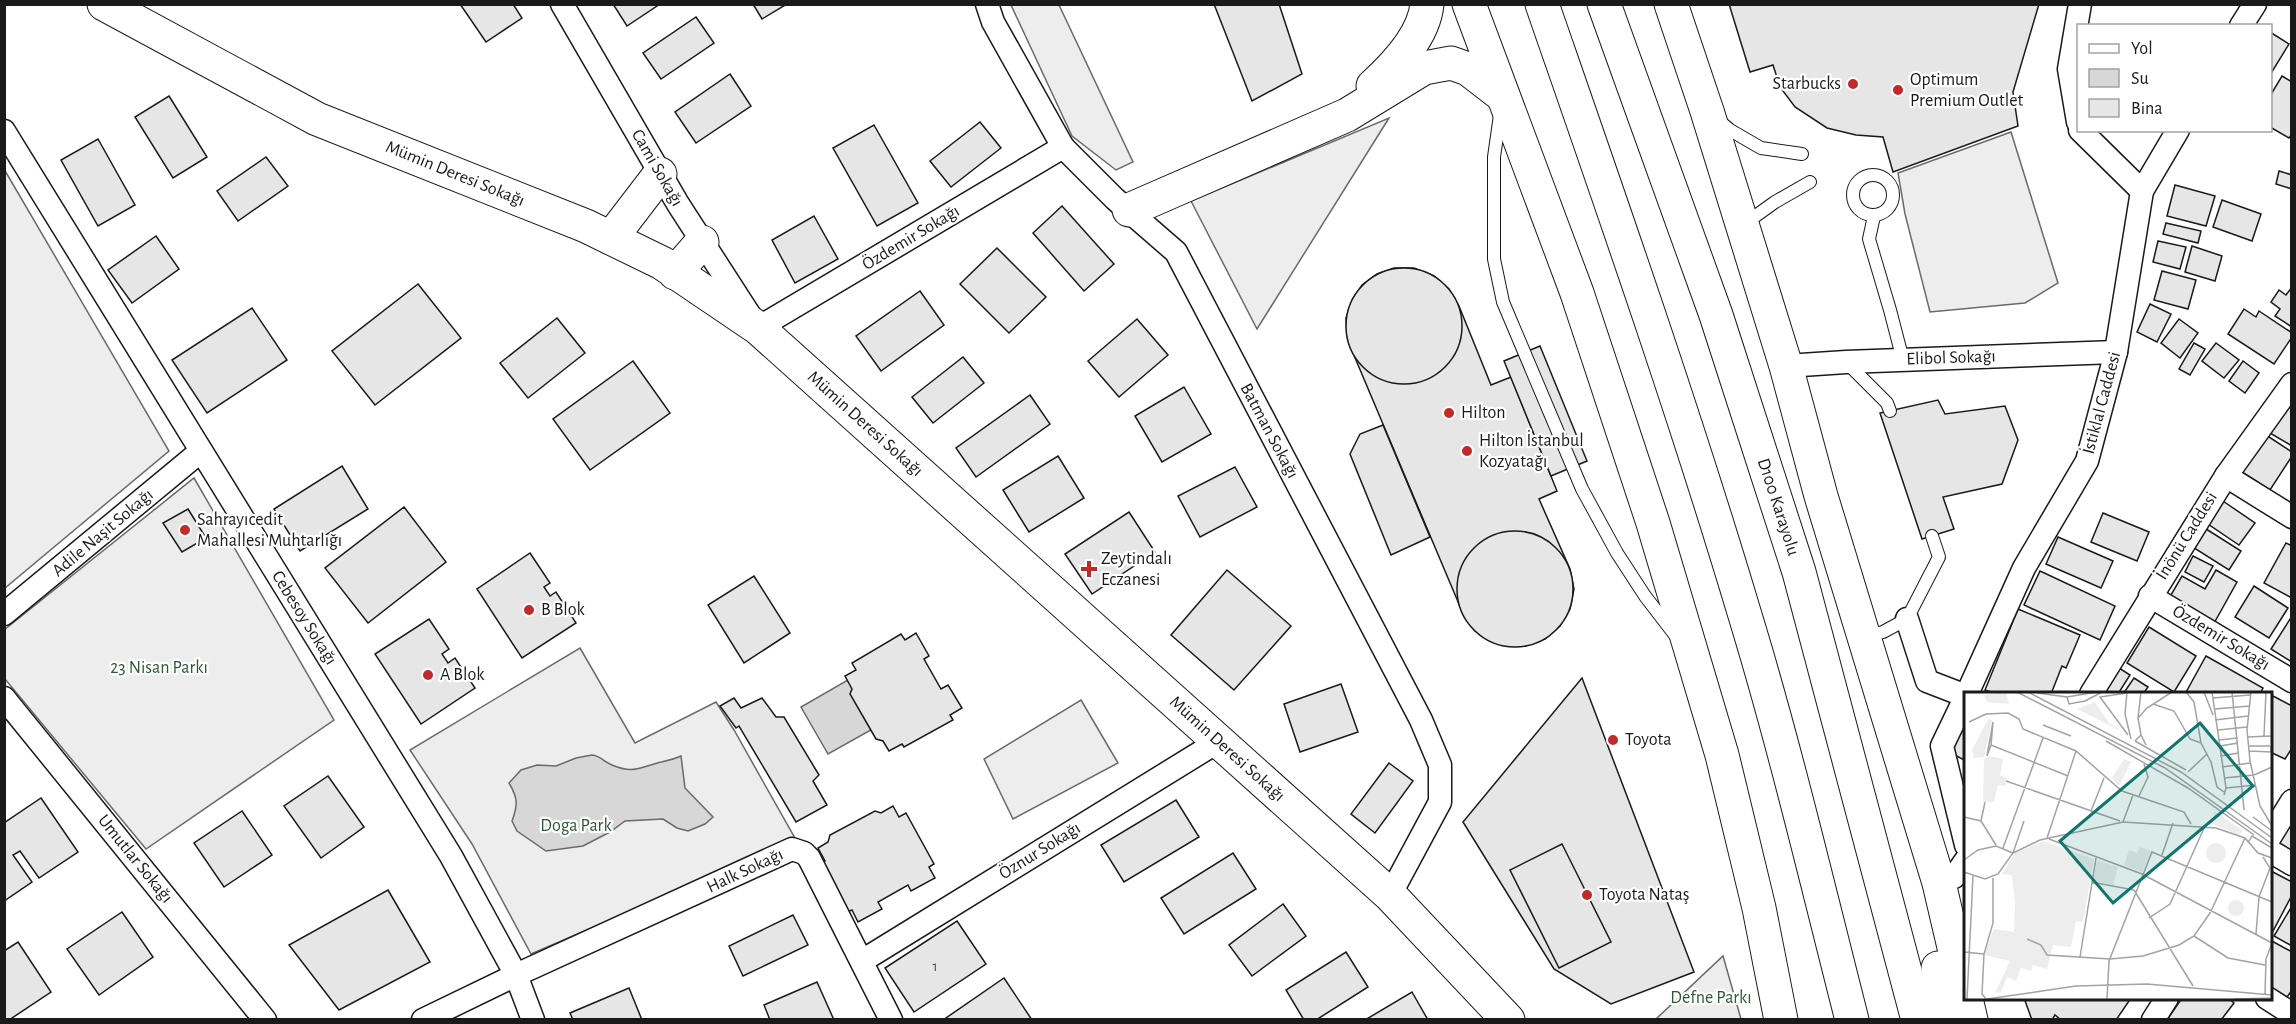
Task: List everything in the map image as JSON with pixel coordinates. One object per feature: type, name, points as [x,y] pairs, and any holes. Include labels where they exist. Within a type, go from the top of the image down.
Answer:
[{"type":"main road","name":"Mümin Deresi Sokağı","points":[[104,4],[317,119],[586,226],[662,264],[758,328],[1390,895],[1508,1020]]},
{"type":"main road","points":[[1345,110],[1397,64],[1412,43],[1427,4]]},
{"type":"main road","points":[[1469,4],[1577,293],[1653,523],[1722,754],[1759,908],[1781,1020]]},
{"type":"main road","points":[[1542,4],[1692,444],[1742,603],[1802,822],[1852,1020]]},
{"type":"main road","name":"D100 Karayolu","points":[[1604,4],[1716,315],[1799,572],[1918,1020]]},
{"type":"main road","points":[[1671,4],[1707,111],[1786,366],[1821,496],[1939,883],[1964,990]]},
{"type":"main road","points":[[1122,205],[1345,110],[1424,68],[1451,63],[1468,69],[1503,96]]},
{"type":"main road","points":[[610,238],[660,174]]},
{"type":"main road","points":[[675,273],[702,242]]},
{"type":"main road","points":[[1888,720],[1897,795],[1933,942],[1947,1020]]},
{"type":"main road","points":[[1966,1000],[1971,1020]]},
{"type":"street","name":"Cami Sokağı","points":[[562,4],[660,174],[758,328]]},
{"type":"street","name":"Batman Sokağı","points":[[987,4],[993,22],[1063,147],[1122,205],[1176,252],[1421,720],[1440,765],[1440,802],[1390,895]]},
{"type":"street","points":[[2077,111],[2069,69],[2080,4]]},
{"type":"street","points":[[2242,24],[2254,4]]},
{"type":"street","name":"Cebesoy Sokağı","points":[[4,131],[451,856],[516,975],[533,1020]]},
{"type":"street","points":[[2082,132],[2142,191]]},
{"type":"street","name":"İstiklal Caddesi","points":[[1967,692],[2024,568],[2087,461],[2116,352],[2142,191],[2177,132]]},
{"type":"street","name":"Özdemir Sokağı","points":[[758,328],[1063,147]]},
{"type":"street","name":"Elibol Sokağı","points":[[1786,366],[2116,352]]},
{"type":"street","name":"İnönü Caddesi","points":[[2092,692],[2226,476],[2292,384]]},
{"type":"street","name":"Adile Naşit Sokağı","points":[[4,614],[201,452]]},
{"type":"street","points":[[2226,476],[2292,517]]},
{"type":"street","name":"Özdemir Sokağı","points":[[2150,596],[2292,681]]},
{"type":"street","points":[[1907,619],[1927,681],[1964,694]]},
{"type":"street","name":"Umutlar Sokağı","points":[[4,698],[265,1020]]},
{"type":"street","name":"İstiklal Caddesi","points":[[1964,699],[1942,746],[1964,837]]},
{"type":"street","name":"Öznur Sokağı","points":[[862,961],[1219,741]]},
{"type":"street","points":[[2272,835],[2292,801]]},
{"type":"street","name":"Halk Sokağı","points":[[516,975],[792,849],[804,853],[809,858],[891,1020]]},
{"type":"street","points":[[2272,852],[2292,864]]},
{"type":"street","points":[[1939,883],[1954,877],[1964,863]]},
{"type":"street","points":[[423,1020],[516,975]]},
{"type":"street","points":[[2153,1020],[2166,1000]]},
{"type":"street","points":[[2269,1000],[2292,1014]]},
{"type":"lane","points":[[1503,96],[1494,157],[1494,259],[1503,302],[1587,498],[1634,579],[1694,659]]},
{"type":"lane","points":[[1707,111],[1730,130],[1761,148],[1802,154]]},
{"type":"lane","points":[[1742,226],[1775,202],[1810,182]]},
{"type":"lane","points":[[1874,216],[1869,239],[1903,360]]},
{"type":"lane","points":[[1846,362],[1887,403],[1890,411]]},
{"type":"lane","points":[[1864,636],[1882,632],[1907,619],[1939,557],[1932,536]]},
{"type":"shaded area","points":[[1011,5],[1059,5],[1133,162],[1116,170],[1072,136]]},
{"type":"shaded area","points":[[1389,118],[1257,329],[1191,201]]},
{"type":"shaded area","points":[[2011,132],[2058,283],[2025,303],[1930,312],[1905,214],[1898,173]]},
{"type":"shaded area","points":[[4,169],[169,451],[5,588],[4,588]]},
{"type":"shaded area","name":"23 Nisan Parkı","points":[[194,478],[334,720],[146,849],[5,679],[4,630]]},
{"type":"shaded area","name":"Doga Park","points":[[580,648],[635,743],[716,702],[796,840],[531,954],[472,844],[410,750]]},
{"type":"shaded area","points":[[1081,700],[1118,763],[1013,819],[984,759]]},
{"type":"shaded area","name":"Defne Parkı","points":[[1723,956],[1741,1019],[1656,1019]]},
{"type":"water","points":[[860,673],[887,721],[828,754],[801,707]]},
{"type":"water","points":[[592,755],[629,770],[681,756],[685,788],[713,817],[705,824],[688,831],[677,828],[663,819],[625,821],[583,846],[546,851],[517,831],[512,821],[516,806],[515,797],[509,783],[521,770],[537,765],[556,766],[576,758]]},
{"type":"building","points":[[460,4],[513,4],[522,18],[486,42]]},
{"type":"building","points":[[613,4],[660,4],[627,26]]},
{"type":"building","points":[[753,4],[787,4],[762,19]]},
{"type":"building","points":[[1214,4],[1279,4],[1302,74],[1252,101]]},
{"type":"building","name":"Optimum Premium Outlet","points":[[1729,4],[2039,4],[2013,92],[2018,126],[1893,172],[1883,137],[1856,135],[1827,128],[1795,107],[1780,87],[1773,65],[1750,72]]},
{"type":"building","points":[[696,17],[714,43],[661,79],[643,53]]},
{"type":"building","points":[[2272,33],[2289,44],[2272,72]]},
{"type":"building","points":[[730,74],[751,106],[696,143],[675,112]]},
{"type":"building","points":[[2282,76],[2292,82],[2292,134],[2289,138],[2272,128],[2272,93]]},
{"type":"building","points":[[169,96],[207,157],[173,178],[135,117]]},
{"type":"building","points":[[980,122],[1001,148],[951,187],[930,161]]},
{"type":"building","points":[[874,125],[918,203],[877,226],[833,148]]},
{"type":"building","points":[[98,139],[135,205],[98,226],[61,160]]},
{"type":"building","points":[[266,157],[288,186],[238,221],[217,191]]},
{"type":"building","points":[[2279,171],[2292,175],[2292,189],[2276,184]]},
{"type":"building","points":[[2175,185],[2215,196],[2206,226],[2167,216]]},
{"type":"building","points":[[2222,200],[2261,214],[2252,241],[2213,227]]},
{"type":"building","points":[[1062,206],[1114,264],[1084,291],[1033,233]]},
{"type":"building","points":[[814,216],[838,259],[795,283],[772,240]]},
{"type":"building","points":[[2166,223],[2201,231],[2198,243],[2163,234]]},
{"type":"building","points":[[156,236],[179,269],[132,303],[108,270]]},
{"type":"building","points":[[2158,241],[2186,247],[2180,269],[2153,262]]},
{"type":"building","points":[[2192,246],[2222,256],[2215,281],[2185,272]]},
{"type":"building","points":[[997,248],[1046,297],[1009,333],[960,284]]},
{"type":"building","name":"Hilton İstanbul Kozyatağı","points":[[1394,268],[1414,268],[1434,276],[1449,289],[1459,306],[1491,385],[1511,377],[1557,491],[1539,499],[1570,569],[1574,589],[1570,609],[1560,626],[1545,639],[1525,646],[1507,646],[1490,641],[1475,631],[1464,616],[1353,353],[1347,336],[1346,318],[1352,300],[1362,285],[1377,274]]},
{"type":"building","points":[[1404,268],[1426,272],[1445,285],[1458,304],[1462,326],[1458,348],[1445,367],[1426,380],[1404,384],[1382,380],[1363,367],[1350,348],[1346,326],[1350,304],[1363,285],[1382,272]]},
{"type":"building","points":[[2162,271],[2196,280],[2188,309],[2154,300]]},
{"type":"building","points":[[418,284],[461,338],[375,405],[332,351]]},
{"type":"building","points":[[2292,287],[2292,327],[2275,316],[2280,309],[2271,302],[2279,290],[2286,295]]},
{"type":"building","points":[[920,291],[944,325],[881,371],[856,336]]},
{"type":"building","points":[[2150,304],[2171,314],[2157,342],[2137,332]]},
{"type":"building","points":[[252,308],[287,360],[207,413],[172,360]]},
{"type":"building","points":[[2244,309],[2256,317],[2259,311],[2292,333],[2292,337],[2274,364],[2228,334]]},
{"type":"building","points":[[557,318],[585,353],[528,398],[500,363]]},
{"type":"building","points":[[1137,319],[1168,355],[1119,397],[1088,361]]},
{"type":"building","points":[[2179,319],[2198,333],[2180,358],[2161,343]]},
{"type":"building","points":[[2194,343],[2205,349],[2190,375],[2179,369]]},
{"type":"building","points":[[2216,343],[2239,360],[2224,378],[2202,361]]},
{"type":"building","points":[[1540,346],[1587,461],[1551,476],[1504,361]]},
{"type":"building","points":[[963,357],[984,383],[933,423],[912,397]]},
{"type":"building","points":[[633,361],[670,413],[590,470],[553,419]]},
{"type":"building","points":[[2243,361],[2259,373],[2245,393],[2229,381]]},
{"type":"building","points":[[1184,387],[1211,434],[1162,462],[1135,416]]},
{"type":"building","points":[[1030,395],[1050,424],[976,477],[956,448]]},
{"type":"building","points":[[2292,397],[2292,446],[2270,433]]},
{"type":"building","points":[[1938,400],[1945,414],[2005,406],[2018,440],[2002,484],[1943,497],[1954,529],[1922,539],[1880,413]]},
{"type":"building","points":[[1383,425],[1430,537],[1391,555],[1350,454],[1360,434]]},
{"type":"building","points":[[2266,435],[2292,452],[2292,456],[2270,490],[2242,472]]},
{"type":"building","points":[[1058,456],[1084,498],[1029,532],[1003,490]]},
{"type":"building","points":[[342,466],[368,509],[300,551],[274,509]]},
{"type":"building","points":[[1235,467],[1257,507],[1200,537],[1178,496]]},
{"type":"building","points":[[2220,499],[2255,523],[2239,545],[2205,522]]},
{"type":"building","points":[[404,507],[446,562],[368,623],[325,568]]},
{"type":"building","name":"Sahrayıcedit Mahallesi Muhtarlığı","points":[[188,509],[206,538],[182,552],[163,523]]},
{"type":"building","points":[[1129,512],[1155,552],[1092,594],[1065,554]]},
{"type":"building","points":[[2103,513],[2149,532],[2137,561],[2091,542]]},
{"type":"building","points":[[2203,527],[2241,551],[2229,570],[2191,546]]},
{"type":"building","points":[[1515,531],[1537,535],[1556,548],[1569,567],[1573,589],[1569,611],[1556,630],[1537,643],[1515,647],[1493,643],[1474,630],[1461,611],[1457,589],[1461,567],[1474,548],[1493,535]]},
{"type":"building","points":[[2058,537],[2113,561],[2101,588],[2046,564]]},
{"type":"building","points":[[2286,543],[2292,546],[2292,598],[2264,583]]},
{"type":"building","name":"B Blok","points":[[530,553],[550,583],[544,587],[550,596],[556,592],[576,623],[522,658],[477,589]]},
{"type":"building","points":[[2193,556],[2213,566],[2204,582],[2185,572]]},
{"type":"building","points":[[1227,570],[1291,626],[1234,690],[1171,635]]},
{"type":"building","points":[[2216,570],[2237,582],[2213,625],[2168,600],[2182,576],[2205,589]]},
{"type":"building","points":[[2040,571],[2115,606],[2100,640],[2024,605]]},
{"type":"building","points":[[754,576],[790,633],[744,663],[708,605]]},
{"type":"building","points":[[2254,586],[2288,608],[2269,638],[2235,617]]},
{"type":"building","points":[[2018,609],[2080,635],[2066,668],[2062,666],[2052,692],[1991,692],[1985,690]]},
{"type":"building","points":[[2292,616],[2292,662],[2271,649]]},
{"type":"building","name":"A Blok","points":[[429,619],[449,649],[442,654],[448,663],[455,658],[475,688],[421,724],[375,654]]},
{"type":"building","points":[[2149,627],[2196,656],[2174,692],[2127,663]]},
{"type":"building","points":[[916,633],[929,656],[924,659],[941,689],[948,685],[962,708],[950,715],[953,720],[904,747],[902,744],[889,751],[883,741],[876,739],[850,694],[852,689],[845,676],[856,670],[852,663],[901,634],[905,640]]},
{"type":"building","points":[[2206,656],[2263,688],[2261,692],[2186,692]]},
{"type":"building","points":[[2116,666],[2130,675],[2119,692],[2098,692]]},
{"type":"building","name":"Toyota Nataş","points":[[1582,678],[1694,972],[1611,1004],[1554,969],[1463,822]]},
{"type":"building","points":[[2134,678],[2148,687],[2144,692],[2124,692]]},
{"type":"building","points":[[1341,684],[1358,732],[1300,752],[1284,704]]},
{"type":"building","points":[[2272,697],[2292,706],[2292,748],[2285,759],[2272,753]]},
{"type":"building","points":[[734,698],[741,708],[762,698],[776,717],[784,717],[819,775],[813,781],[827,805],[796,822],[739,726],[736,728],[720,706]]},
{"type":"building","points":[[1964,725],[1964,760],[1949,752]]},
{"type":"building","points":[[1389,763],[1413,781],[1375,833],[1351,814]]},
{"type":"building","points":[[328,776],[364,827],[321,858],[284,806]]},
{"type":"building","points":[[41,798],[78,852],[39,878],[20,851],[13,855],[32,882],[4,901],[4,823]]},
{"type":"building","points":[[1176,800],[1199,837],[1124,882],[1101,845]]},
{"type":"building","points":[[893,806],[899,817],[906,813],[934,864],[929,867],[935,878],[911,891],[908,885],[878,902],[882,909],[858,922],[852,910],[847,912],[821,863],[825,861],[818,848],[828,842],[830,835],[875,811],[881,813]]},
{"type":"building","points":[[2292,810],[2292,856],[2272,845]]},
{"type":"building","points":[[242,811],[272,855],[224,887],[194,843]]},
{"type":"building","points":[[1562,844],[1611,942],[1559,968],[1510,870]]},
{"type":"building","points":[[1233,853],[1256,889],[1184,934],[1161,898]]},
{"type":"building","points":[[2272,872],[2292,882],[2292,895],[2273,931]]},
{"type":"building","points":[[388,890],[430,962],[339,1010],[289,945]]},
{"type":"building","points":[[1283,904],[1306,936],[1252,976],[1229,945]]},
{"type":"building","points":[[2292,906],[2292,946],[2274,936]]},
{"type":"building","points":[[122,912],[153,957],[99,995],[67,949]]},
{"type":"building","points":[[793,915],[808,945],[743,976],[729,946]]},
{"type":"building","points":[[957,921],[986,964],[914,1012],[885,968]]},
{"type":"building","points":[[2272,941],[2292,952],[2292,990],[2285,1000],[2272,992]]},
{"type":"building","points":[[18,942],[51,992],[9,1020],[4,1020],[4,951]]},
{"type":"building","points":[[1346,952],[1368,987],[1316,1020],[1304,1020],[1286,990]]},
{"type":"building","points":[[1004,978],[1032,1020],[943,1020]]},
{"type":"building","points":[[817,982],[834,1020],[770,1020],[764,1005]]},
{"type":"building","points":[[629,988],[642,1020],[573,1020],[570,1013]]},
{"type":"building","points":[[1412,992],[1428,1020],[1365,1020]]},
{"type":"building","points":[[2025,1000],[2129,1001],[2116,1020],[2061,1020],[2055,1015],[2052,1020],[2032,1020]]},
{"type":"building","points":[[2181,1000],[2230,1000],[2234,1003],[2221,1020],[2167,1020]]},
{"type":"place","name":"Starbucks","points":[[1853,84]]},
{"type":"place","name":"Optimum Premium Outlet","points":[[1898,90]]},
{"type":"place","name":"Hilton","points":[[1449,413]]},
{"type":"place","name":"Hilton İstanbul Kozyatağı","points":[[1467,451]]},
{"type":"place","name":"Sahrayıcedit Mahallesi Muhtarlığı","points":[[185,530]]},
{"type":"place","name":"Zeytindalı Eczanesi","points":[[1089,569]]},
{"type":"place","name":"B Blok","points":[[529,610]]},
{"type":"place","name":"A Blok","points":[[428,675]]},
{"type":"place","name":"Toyota","points":[[1613,740]]},
{"type":"place","name":"Toyota Nataş","points":[[1587,895]]}]
